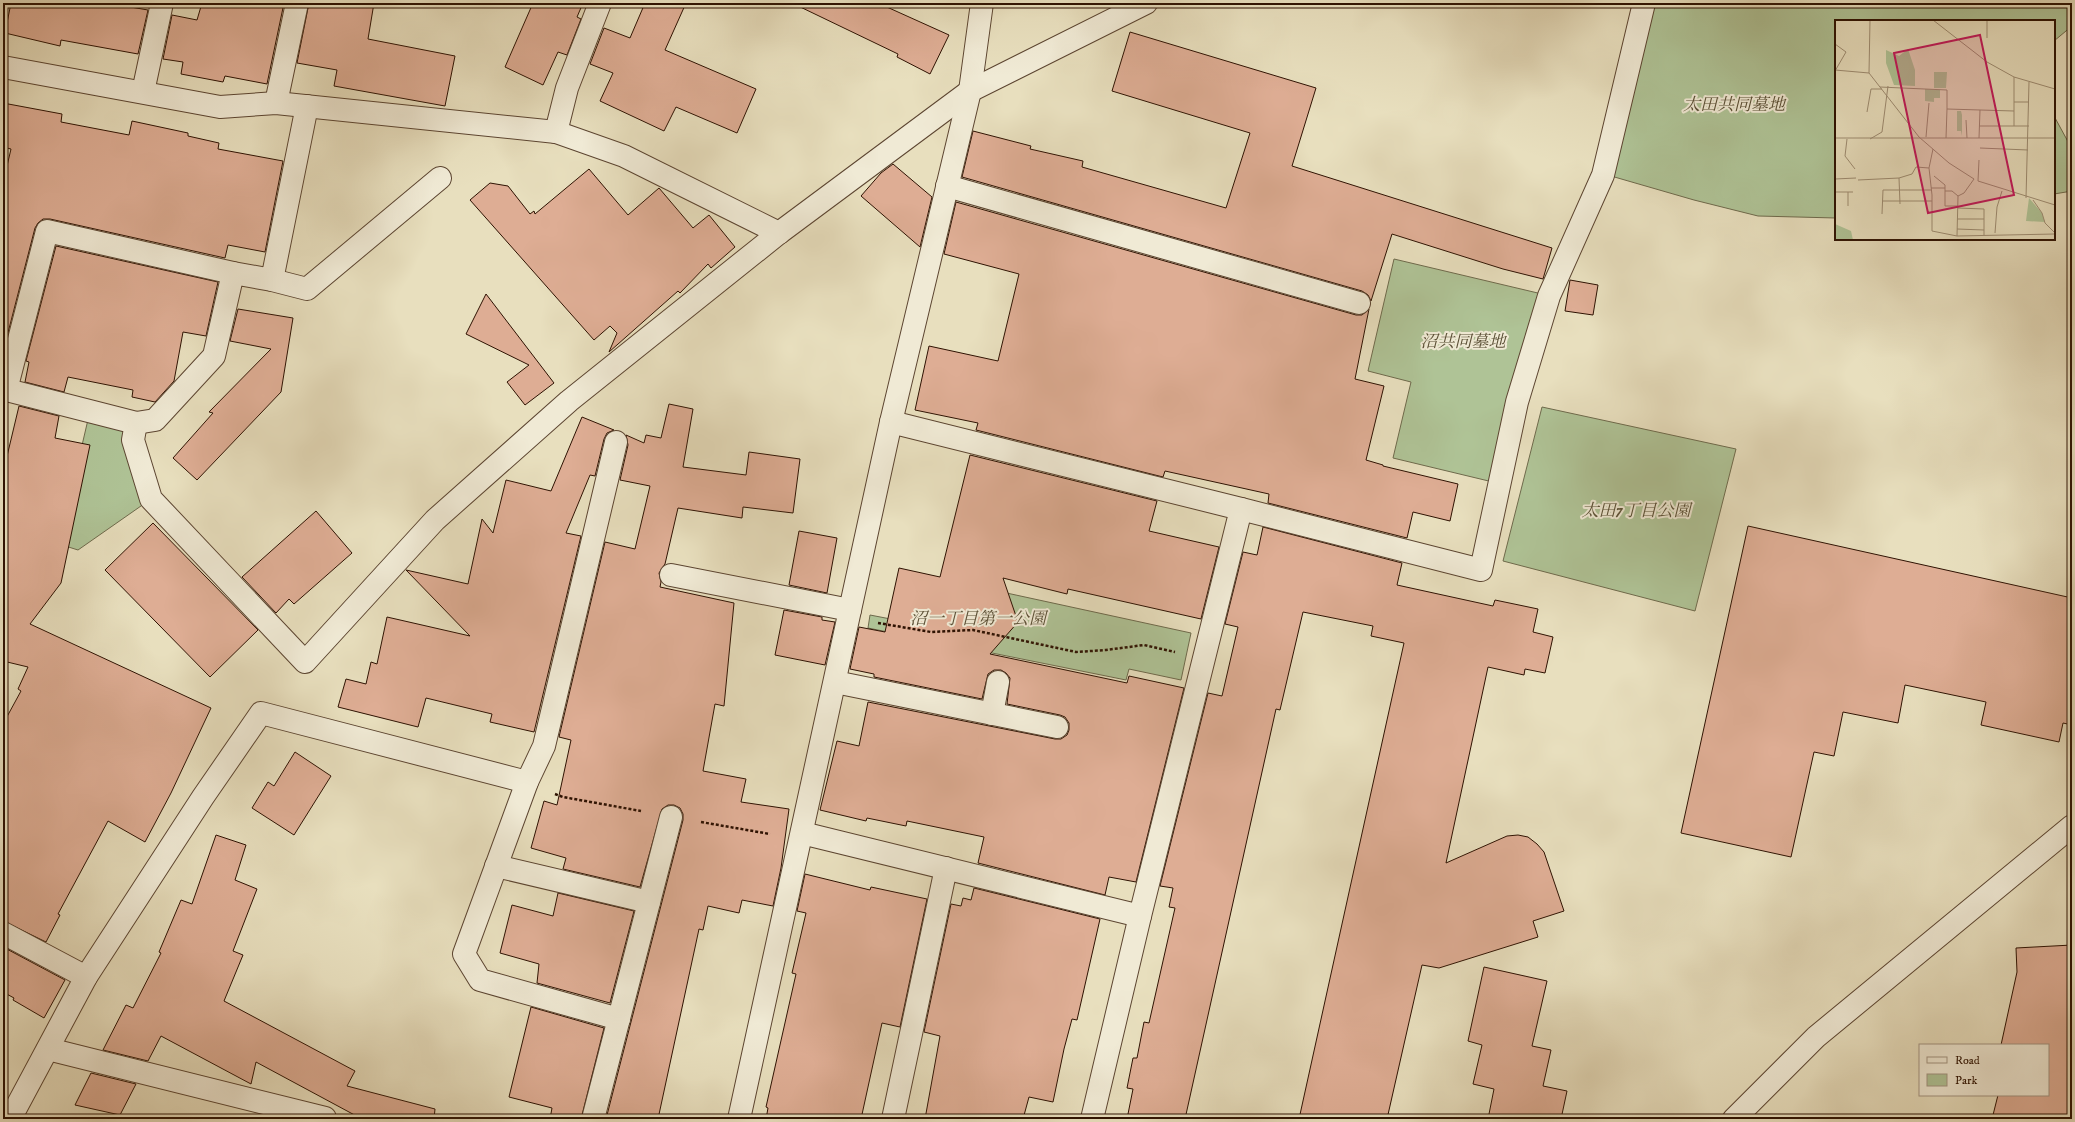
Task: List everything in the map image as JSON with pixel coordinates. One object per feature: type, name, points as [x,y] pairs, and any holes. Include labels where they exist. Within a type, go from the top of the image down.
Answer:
[{"type":"street","points":[[143,92],[162,3]]},
{"type":"street","points":[[276,103],[297,3]]},
{"type":"street","points":[[556,132],[567,88],[600,3]]},
{"type":"street","points":[[739,1119],[835,682],[890,422],[970,91],[982,3]]},
{"type":"street","points":[[136,423],[133,440],[151,499],[305,662],[435,520],[569,401],[780,233],[970,91],[1146,3]]},
{"type":"street","points":[[890,422],[1482,570],[1517,402],[1549,296],[1603,175],[1644,3]]},
{"type":"street","points":[[3,67],[220,107],[276,103],[556,132],[624,156],[780,233]]},
{"type":"street","points":[[272,280],[307,106]]},
{"type":"street","points":[[233,273],[214,356],[155,420],[136,423],[4,390],[47,231],[307,289],[440,178]]},
{"type":"street","points":[[947,186],[1359,303]]},
{"type":"street","points":[[616,442],[544,746],[527,782],[464,954],[480,980],[619,1019]]},
{"type":"street","points":[[1092,1119],[1140,916],[1241,509]]},
{"type":"street","points":[[671,575],[849,614]]},
{"type":"street","points":[[835,682],[1056,727]]},
{"type":"street","points":[[992,714],[998,682]]},
{"type":"street","points":[[10,1119],[86,977],[203,796],[261,713],[527,782]]},
{"type":"street","points":[[593,1119],[671,816]]},
{"type":"street","points":[[1734,1119],[1816,1037],[2072,826]]},
{"type":"street","points":[[802,833],[1140,916]]},
{"type":"street","points":[[496,866],[649,902]]},
{"type":"street","points":[[893,1119],[946,868]]},
{"type":"street","points":[[3,934],[86,977]]},
{"type":"street","points":[[48,1049],[325,1118]]},
{"type":"path","points":[[849,614],[931,632],[973,630],[1076,652],[1106,650],[1144,644],[1203,661]]},
{"type":"green space","name":"太田共同墓地","points":[[1655,3],[2072,3],[2072,26],[2055,40],[2055,20],[1835,20],[1835,218],[1758,216],[1694,200],[1611,176]]},
{"type":"green space","points":[[2055,118],[2072,149],[2072,191],[2055,194]]},
{"type":"green space","name":"沼共同墓地","points":[[1394,259],[1542,294],[1497,483],[1393,458],[1411,382],[1368,371]]},
{"type":"green space","name":"太田7丁目公園","points":[[1542,407],[1736,449],[1695,611],[1503,561]]},
{"type":"green space","points":[[90,411],[136,423],[151,499],[78,550],[59,544]]},
{"type":"green space","name":"沼一丁目第一公園","points":[[942,579],[1191,633],[1181,680],[1129,669],[1126,680],[868,628],[870,615],[932,627]]},
{"type":"building","points":[[11,3],[107,3],[148,10],[138,54],[61,40],[60,46],[5,33]]},
{"type":"building","points":[[202,3],[284,3],[267,84],[225,76],[223,82],[181,74],[183,62],[163,59],[172,15],[197,20]]},
{"type":"building","points":[[309,3],[374,3],[368,39],[455,56],[445,106],[334,86],[337,70],[297,63]]},
{"type":"building","points":[[533,3],[583,3],[577,17],[581,19],[567,55],[558,52],[543,85],[505,67]]},
{"type":"building","points":[[645,3],[686,3],[665,50],[756,89],[737,133],[676,107],[664,131],[600,101],[613,73],[590,64],[604,28],[630,38]]},
{"type":"building","points":[[792,3],[878,3],[949,35],[930,74],[897,57],[898,54]]},
{"type":"building","points":[[1130,32],[1316,88],[1292,166],[1552,248],[1543,279],[1503,269],[1392,234],[1371,301],[1368,295],[1362,291],[962,177],[973,131],[1031,146],[1030,149],[1083,161],[1082,167],[1226,208],[1250,133],[1112,91]]},
{"type":"building","points":[[3,103],[62,114],[61,122],[129,135],[132,121],[188,133],[188,136],[219,143],[218,149],[283,161],[265,252],[228,245],[225,258],[50,219],[43,219],[35,228],[3,352],[3,183],[11,149],[3,147]]},
{"type":"building","points":[[893,164],[932,197],[920,247],[861,196],[881,173]]},
{"type":"building","points":[[589,169],[628,215],[659,188],[693,228],[709,215],[735,247],[711,268],[708,264],[680,293],[678,291],[609,352],[617,333],[610,326],[594,340],[470,200],[490,183],[508,186],[530,214],[534,211],[535,214]]},
{"type":"building","points":[[956,202],[1356,315],[1362,315],[1369,309],[1355,379],[1384,386],[1366,460],[1383,466],[1458,484],[1450,521],[1413,512],[1407,538],[1268,503],[1269,494],[1165,471],[1163,477],[976,430],[978,423],[915,410],[929,346],[998,361],[1019,274],[944,254]]},
{"type":"building","points":[[56,246],[218,282],[206,336],[183,332],[174,381],[155,402],[132,397],[133,390],[68,377],[64,392],[25,382],[29,362],[26,361]]},
{"type":"building","points":[[1570,280],[1598,285],[1593,315],[1565,311]]},
{"type":"building","points":[[486,294],[554,383],[525,405],[507,382],[529,365],[466,334]]},
{"type":"building","points":[[238,309],[293,318],[281,392],[197,480],[173,458],[213,413],[209,412],[271,349],[230,341]]},
{"type":"building","points":[[669,404],[693,409],[683,467],[746,475],[749,452],[800,459],[793,513],[743,507],[742,518],[678,508],[665,564],[659,573],[661,582],[660,587],[734,603],[724,706],[715,704],[703,771],[746,779],[741,802],[789,809],[781,868],[773,906],[742,900],[739,913],[708,906],[703,930],[699,929],[658,1119],[606,1119],[683,820],[683,814],[680,808],[674,805],[668,805],[662,809],[640,887],[563,869],[566,858],[531,848],[544,801],[557,805],[571,740],[559,737],[605,542],[635,549],[650,486],[620,480],[628,445],[626,435],[644,443],[646,435],[661,438]]},
{"type":"building","points":[[19,406],[59,416],[55,438],[90,445],[61,583],[30,624],[211,708],[171,793],[145,842],[108,821],[58,914],[60,915],[46,942],[3,921],[3,724],[21,691],[18,689],[28,667],[3,661],[3,473]]},
{"type":"building","points":[[582,417],[614,430],[607,433],[604,439],[595,476],[590,475],[566,533],[581,536],[534,732],[490,722],[492,714],[426,698],[418,727],[338,707],[346,679],[366,684],[371,662],[377,664],[387,617],[470,636],[406,570],[468,584],[482,519],[493,533],[506,480],[551,491]]},
{"type":"building","points":[[970,455],[1157,501],[1149,531],[1219,547],[1201,619],[1068,589],[1067,594],[1003,578],[1018,622],[990,654],[1127,683],[1129,676],[1184,688],[1136,882],[1109,877],[1105,895],[978,863],[984,837],[907,821],[906,826],[867,818],[866,821],[820,810],[837,741],[859,746],[868,702],[1055,739],[1061,739],[1067,735],[1069,723],[1065,717],[1007,704],[1010,678],[1001,670],[994,670],[988,674],[982,699],[874,677],[874,674],[850,669],[859,627],[885,632],[899,568],[940,577]]},
{"type":"building","points":[[316,511],[352,553],[294,604],[289,599],[276,613],[242,577]]},
{"type":"building","points":[[153,523],[258,630],[210,677],[105,570]]},
{"type":"building","points":[[1748,526],[2072,598],[2072,725],[2063,723],[2059,742],[1981,725],[1986,702],[1905,685],[1898,723],[1843,712],[1834,756],[1814,752],[1791,857],[1681,833]]},
{"type":"building","points":[[1263,527],[1402,563],[1397,585],[1493,606],[1495,600],[1538,609],[1533,632],[1553,637],[1545,673],[1525,669],[1524,675],[1488,667],[1446,863],[1507,836],[1518,835],[1528,837],[1544,852],[1564,911],[1533,921],[1538,937],[1439,968],[1422,965],[1387,1119],[1299,1119],[1404,643],[1371,636],[1373,626],[1303,612],[1280,710],[1276,709],[1185,1119],[1127,1119],[1133,1089],[1127,1088],[1133,1058],[1137,1058],[1144,1022],[1149,1023],[1175,908],[1169,907],[1173,888],[1160,886],[1208,693],[1222,696],[1238,627],[1225,624],[1243,552],[1257,555]]},
{"type":"building","points":[[799,531],[837,538],[827,593],[789,585]]},
{"type":"building","points":[[784,610],[822,617],[822,620],[835,622],[825,665],[775,655]]},
{"type":"building","points":[[295,752],[331,776],[294,835],[252,808],[268,782],[274,786]]},
{"type":"building","points":[[216,835],[246,845],[235,880],[257,889],[233,951],[243,955],[224,1001],[355,1071],[347,1086],[435,1109],[434,1119],[362,1119],[256,1062],[251,1084],[161,1036],[148,1061],[103,1050],[126,1005],[133,1008],[161,953],[159,952],[181,900],[192,904]]},
{"type":"building","points":[[805,874],[870,890],[871,887],[927,899],[900,1027],[882,1023],[861,1119],[766,1119],[768,1108],[766,1107],[796,974],[792,973],[806,913],[797,911]]},
{"type":"building","points":[[974,888],[1100,919],[1077,1020],[1072,1019],[1053,1102],[1029,1097],[1023,1119],[925,1119],[940,1036],[924,1032],[951,904],[961,906],[963,898],[971,900]]},
{"type":"building","points":[[558,893],[634,911],[610,1003],[537,983],[539,964],[500,953],[512,905],[553,916]]},
{"type":"building","points":[[2072,945],[2072,1119],[1992,1119],[1998,1096],[2049,1096],[2049,1044],[2001,1044],[2017,972],[2016,948]]},
{"type":"building","points":[[3,947],[65,980],[44,1018],[13,1000],[14,998],[3,992]]},
{"type":"building","points":[[1484,967],[1547,981],[1532,1046],[1551,1050],[1543,1086],[1567,1091],[1561,1119],[1488,1119],[1494,1089],[1473,1084],[1482,1045],[1468,1041]]},
{"type":"building","points":[[531,1007],[604,1028],[581,1119],[550,1119],[552,1108],[509,1097]]},
{"type":"building","points":[[91,1073],[136,1084],[120,1115],[75,1105]]}]
